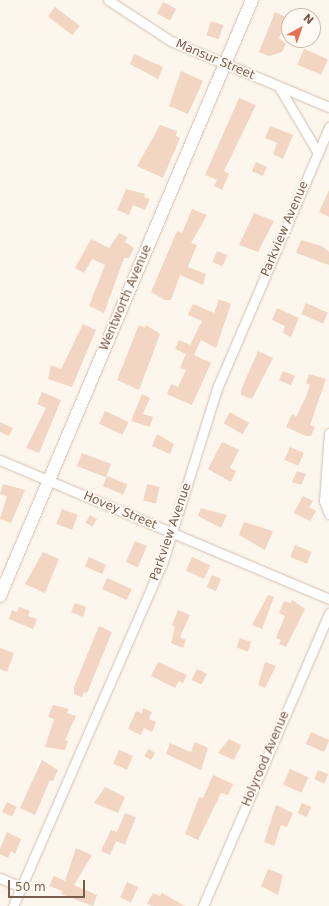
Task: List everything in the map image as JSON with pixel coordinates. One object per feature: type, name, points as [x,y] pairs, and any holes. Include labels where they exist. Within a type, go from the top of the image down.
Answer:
[{"type":"street","name":"Mansur Street","points":[[108,0],[171,41],[224,66],[329,107]]},
{"type":"street","name":"Wentworth Avenue","points":[[0,596],[252,0]]},
{"type":"street","points":[[279,87],[318,154]]},
{"type":"street","name":"Parkview Avenue","points":[[14,906],[163,561],[218,386],[329,127]]},
{"type":"street","points":[[328,436],[324,501],[329,514]]},
{"type":"street","name":"Hovey Street","points":[[0,460],[329,599]]},
{"type":"street","name":"Holyrood Avenue","points":[[203,906],[329,613]]},
{"type":"street","points":[[0,878],[22,888]]},
{"type":"building","points":[[163,2],[176,9],[170,21],[157,13]]},
{"type":"building","points":[[55,7],[80,26],[73,35],[48,17]]},
{"type":"building","points":[[275,12],[281,15],[281,34],[279,38],[281,40],[281,48],[284,48],[282,52],[269,56],[259,52]]},
{"type":"building","points":[[211,21],[223,25],[219,39],[206,35]]},
{"type":"building","points":[[304,49],[328,59],[321,75],[297,65]]},
{"type":"building","points":[[134,54],[163,67],[158,79],[130,64]]},
{"type":"building","points":[[181,71],[203,81],[188,114],[169,106]]},
{"type":"building","points":[[239,98],[256,105],[224,171],[229,174],[222,190],[214,186],[217,180],[205,175]]},
{"type":"building","points":[[160,125],[177,131],[176,136],[180,138],[163,178],[137,166]]},
{"type":"building","points":[[270,126],[293,135],[283,159],[273,154],[277,143],[265,138]]},
{"type":"building","points":[[256,162],[267,167],[263,176],[252,171]]},
{"type":"building","points":[[126,189],[145,194],[144,197],[150,199],[145,210],[133,205],[129,215],[117,210]]},
{"type":"building","points":[[329,190],[329,217],[319,212]]},
{"type":"building","points":[[192,209],[207,215],[191,243],[197,245],[188,267],[206,274],[203,285],[180,275],[171,300],[165,300],[151,292],[177,231],[182,233]]},
{"type":"building","points":[[254,213],[274,221],[258,252],[239,245]]},
{"type":"building","points":[[119,233],[127,237],[125,242],[134,248],[129,258],[124,258],[104,313],[89,306],[105,265],[92,259],[84,273],[75,268],[91,239],[109,248]]},
{"type":"building","points":[[301,240],[322,246],[329,252],[329,265],[296,253]]},
{"type":"building","points":[[217,251],[227,255],[223,266],[213,262]]},
{"type":"building","points":[[219,299],[231,304],[216,348],[201,340],[194,355],[211,363],[192,405],[167,394],[171,384],[178,387],[186,370],[180,368],[186,354],[175,349],[179,340],[190,345],[202,321],[188,315],[193,304],[214,313]]},
{"type":"building","points":[[306,303],[328,313],[323,324],[301,314]]},
{"type":"building","points":[[277,308],[299,318],[291,337],[283,333],[285,326],[272,320]]},
{"type":"building","points":[[83,324],[96,330],[72,387],[48,379],[51,365],[61,369]]},
{"type":"building","points":[[139,325],[145,328],[146,325],[160,334],[139,390],[117,380]]},
{"type":"building","points":[[258,351],[273,358],[252,399],[241,395],[241,390]]},
{"type":"building","points":[[283,371],[295,376],[291,385],[279,380]]},
{"type":"building","points":[[309,374],[326,379],[310,425],[315,427],[311,436],[306,436],[286,427],[292,414],[296,417],[306,397],[310,385],[306,383]]},
{"type":"building","points":[[42,392],[61,400],[39,453],[26,448],[46,408],[37,404]]},
{"type":"building","points":[[142,394],[150,398],[143,414],[153,417],[150,427],[131,421]]},
{"type":"building","points":[[105,411],[129,422],[123,435],[99,424]]},
{"type":"building","points":[[230,412],[249,423],[243,434],[224,423]]},
{"type":"building","points":[[0,422],[13,428],[9,436],[0,432]]},
{"type":"building","points":[[157,434],[174,444],[170,454],[152,446]]},
{"type":"building","points":[[222,442],[239,450],[230,468],[236,471],[231,482],[208,469]]},
{"type":"building","points":[[290,447],[304,453],[298,466],[285,460]]},
{"type":"building","points":[[82,453],[111,464],[106,477],[77,466]]},
{"type":"building","points":[[297,471],[306,474],[301,485],[292,482]]},
{"type":"building","points":[[107,476],[127,484],[123,494],[103,486]]},
{"type":"building","points":[[3,484],[25,490],[11,523],[0,519],[7,496],[0,494]]},
{"type":"building","points":[[147,484],[160,487],[156,503],[143,501]]},
{"type":"building","points":[[303,496],[313,501],[309,507],[316,511],[310,521],[294,513]]},
{"type":"building","points":[[201,508],[227,515],[221,528],[198,516]]},
{"type":"building","points":[[62,509],[78,515],[72,530],[56,524]]},
{"type":"building","points":[[90,515],[97,519],[92,527],[86,523]]},
{"type":"building","points":[[244,522],[273,531],[265,550],[239,535]]},
{"type":"building","points":[[135,541],[147,546],[138,567],[126,562]]},
{"type":"building","points":[[295,545],[312,552],[307,564],[290,557]]},
{"type":"building","points":[[43,552],[59,559],[45,593],[25,584]]},
{"type":"building","points":[[89,557],[106,565],[102,574],[85,566]]},
{"type":"building","points":[[192,557],[210,565],[204,579],[186,571]]},
{"type":"building","points":[[212,575],[221,579],[216,591],[207,587]]},
{"type":"building","points":[[107,578],[132,589],[127,600],[102,589]]},
{"type":"building","points":[[268,595],[274,597],[262,629],[252,625]]},
{"type":"building","points":[[292,600],[305,609],[286,647],[279,644],[281,640],[276,638],[285,616],[279,613],[284,601],[290,603]]},
{"type":"building","points":[[75,603],[86,607],[83,617],[71,612]]},
{"type":"building","points":[[19,607],[30,611],[28,616],[37,619],[33,629],[9,619],[12,610],[17,612]]},
{"type":"building","points":[[178,610],[190,615],[180,637],[186,640],[183,648],[171,643],[175,627],[172,625]]},
{"type":"building","points":[[99,626],[112,632],[87,693],[84,692],[82,697],[74,694],[74,687]]},
{"type":"building","points":[[240,638],[251,642],[248,652],[237,647]]},
{"type":"building","points":[[0,648],[14,653],[7,672],[0,669]]},
{"type":"building","points":[[158,662],[187,675],[183,683],[179,681],[175,688],[151,676]]},
{"type":"building","points":[[265,662],[276,666],[265,688],[258,685]]},
{"type":"building","points":[[197,669],[207,674],[201,685],[192,680]]},
{"type":"building","points":[[53,705],[69,709],[67,713],[76,716],[65,740],[68,741],[65,750],[45,747],[54,719],[48,717]]},
{"type":"building","points":[[143,708],[152,712],[149,719],[156,722],[152,732],[144,728],[141,735],[128,729],[136,711],[142,713]]},
{"type":"building","points":[[311,732],[329,740],[324,752],[306,744]]},
{"type":"building","points":[[229,739],[241,745],[234,760],[218,753]]},
{"type":"building","points":[[195,742],[208,748],[201,770],[166,754],[170,743],[191,752]]},
{"type":"building","points":[[149,749],[155,753],[151,760],[144,756]]},
{"type":"building","points":[[119,750],[133,756],[127,770],[113,764]]},
{"type":"building","points":[[42,760],[58,770],[53,781],[50,780],[35,815],[20,808]]},
{"type":"building","points":[[290,769],[308,777],[301,793],[283,785]]},
{"type":"building","points":[[318,770],[328,774],[324,783],[314,779]]},
{"type":"building","points":[[213,775],[233,784],[228,795],[221,793],[198,840],[185,834],[199,797],[203,798]]},
{"type":"building","points":[[105,787],[125,797],[118,813],[94,803]]},
{"type":"building","points":[[7,802],[17,807],[12,817],[2,812]]},
{"type":"building","points":[[302,803],[311,807],[307,817],[298,813]]},
{"type":"building","points":[[276,805],[293,813],[287,827],[281,825],[274,846],[264,842]]},
{"type":"building","points":[[125,813],[136,817],[125,845],[116,841],[110,855],[101,851],[111,830],[117,832]]},
{"type":"building","points":[[7,832],[21,839],[15,854],[11,851],[8,858],[0,854],[0,849]]},
{"type":"building","points":[[76,848],[92,855],[74,885],[97,895],[93,906],[61,894],[63,891],[49,886],[54,876],[65,881]]},
{"type":"building","points":[[268,869],[283,875],[278,895],[261,886]]},
{"type":"building","points":[[127,882],[138,887],[131,902],[120,898]]},
{"type":"building","points":[[153,893],[160,896],[162,893],[185,906],[153,906],[147,904]]}]
